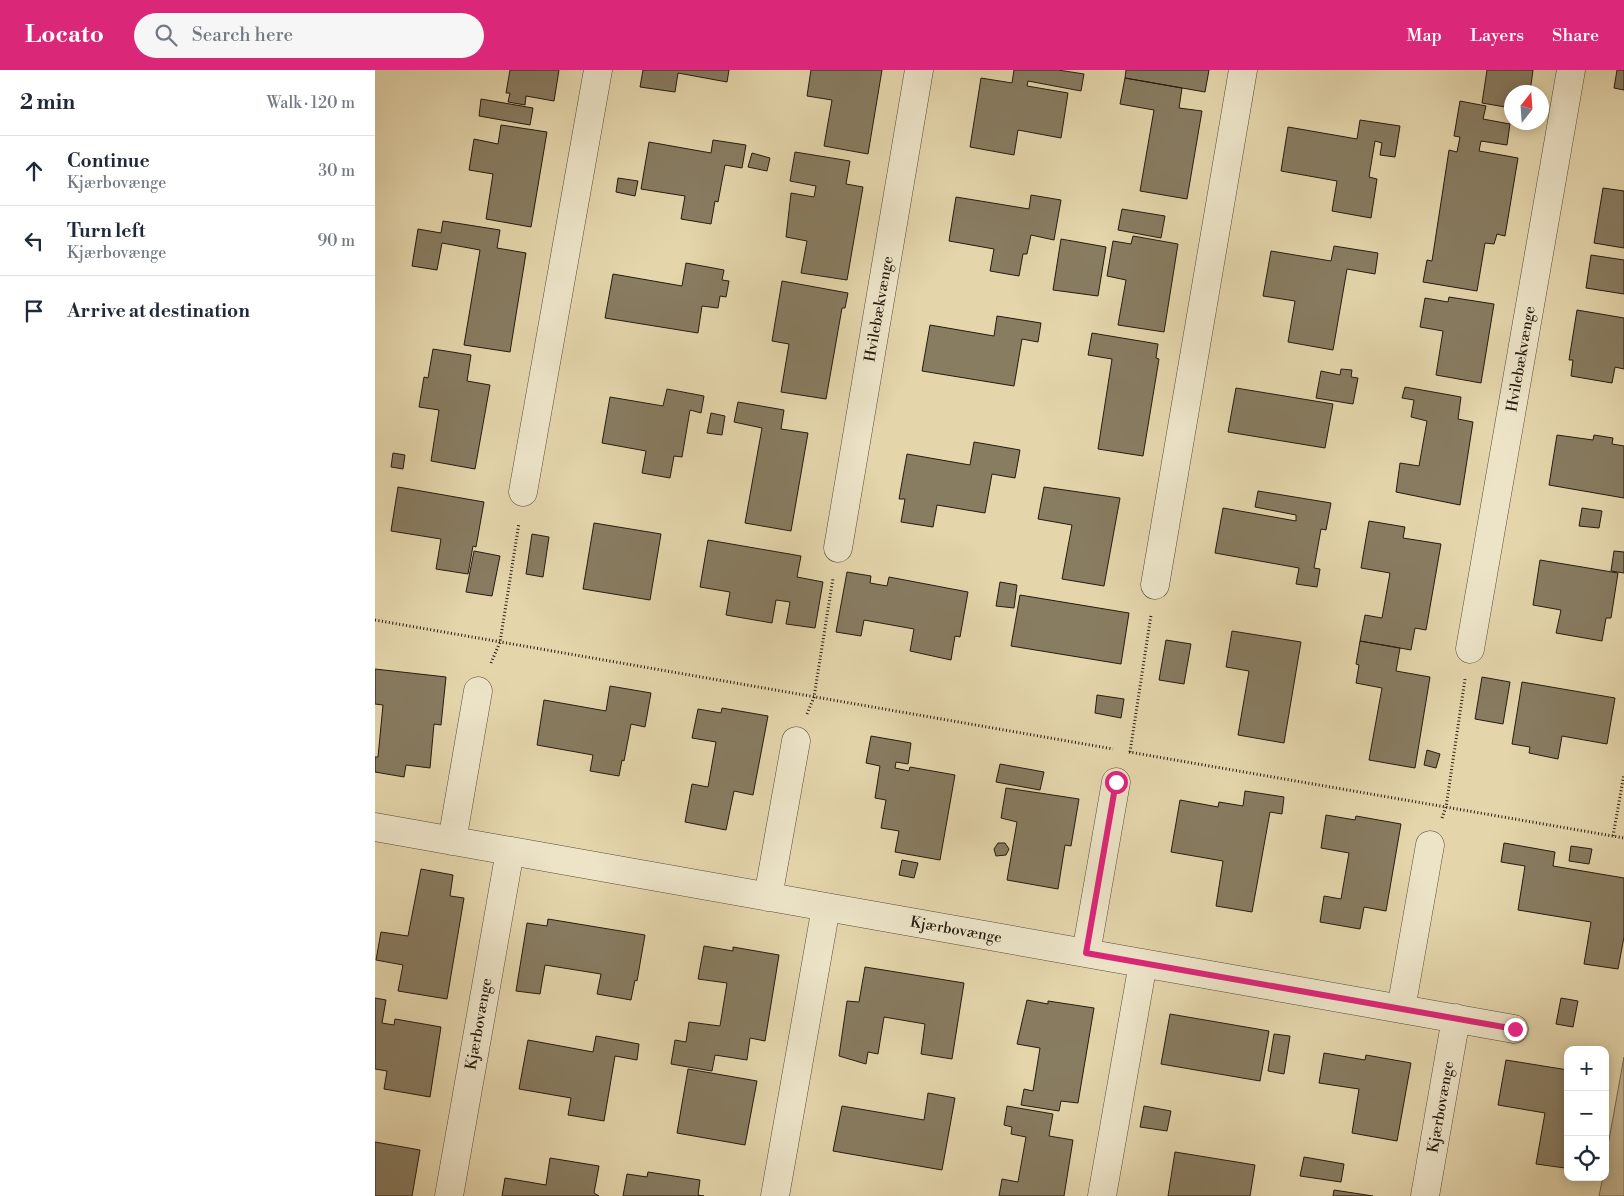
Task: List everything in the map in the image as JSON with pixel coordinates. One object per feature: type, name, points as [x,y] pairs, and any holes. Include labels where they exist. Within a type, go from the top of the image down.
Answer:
[{"type":"street","points":[[523,492],[598,70]]},
{"type":"street","name":"Hvilebækvænge","points":[[838,548],[919,70]]},
{"type":"street","points":[[1155,585],[1243,70]]},
{"type":"street","name":"Hvilebækvænge","points":[[1470,649],[1571,70]]},
{"type":"street","points":[[452,841],[478,691]]},
{"type":"street","points":[[768,897],[796,741]]},
{"type":"street","points":[[1086,953],[1116,782]]},
{"type":"street","name":"Kjærbovænge","points":[[375,827],[1515,1029]]},
{"type":"street","points":[[1401,1008],[1430,845]]},
{"type":"street","name":"Kjærbovænge","points":[[449,1196],[510,851]]},
{"type":"street","points":[[775,1196],[825,907]]},
{"type":"street","points":[[1102,1196],[1143,963]]},
{"type":"street","name":"Kjærbovænge","points":[[1425,1196],[1456,1018]]},
{"type":"path","points":[[500,642],[523,492]]},
{"type":"path","points":[[814,697],[838,548]]},
{"type":"path","points":[[1130,752],[1155,585]]},
{"type":"path","points":[[375,620],[1624,838]]},
{"type":"path","points":[[1446,807],[1470,649]]},
{"type":"path","points":[[1613,836],[1624,774]]},
{"type":"shaded area","points":[[1624,1057],[1624,1196],[1599,1196],[1602,1181],[1609,1181],[1609,1140]]},
{"type":"building","points":[[510,70],[559,70],[554,101],[526,96],[525,105],[508,102],[510,93],[506,93]]},
{"type":"building","points":[[643,70],[729,70],[727,82],[678,73],[675,92],[640,87]]},
{"type":"building","points":[[811,70],[882,70],[868,154],[824,146],[832,100],[807,96]]},
{"type":"building","points":[[1014,70],[1058,70],[1084,74],[1081,91],[1028,81],[1027,86],[1068,93],[1061,138],[1018,130],[1014,155],[970,147],[981,78],[1012,83]]},
{"type":"building","points":[[1126,70],[1209,70],[1205,92],[1125,78]]},
{"type":"building","points":[[1487,70],[1533,70],[1531,85],[1504,85],[1504,107],[1482,103]]},
{"type":"building","points":[[1617,70],[1624,70],[1624,90],[1614,88]]},
{"type":"building","points":[[1125,78],[1182,88],[1179,108],[1202,111],[1187,199],[1140,191],[1154,110],[1120,104]]},
{"type":"building","points":[[481,99],[533,108],[530,125],[479,116]]},
{"type":"building","points":[[1460,101],[1486,106],[1483,119],[1504,123],[1504,130],[1509,130],[1507,145],[1481,141],[1479,151],[1518,158],[1505,236],[1497,234],[1494,244],[1485,243],[1477,291],[1423,282],[1427,260],[1432,261],[1449,150],[1457,152],[1460,137],[1454,136]]},
{"type":"building","points":[[1360,120],[1400,126],[1395,157],[1380,155],[1382,143],[1375,141],[1369,177],[1377,179],[1371,218],[1332,211],[1337,181],[1281,171],[1288,127],[1357,139]]},
{"type":"building","points":[[501,125],[547,132],[531,227],[486,219],[493,174],[469,170],[474,139],[498,144]]},
{"type":"building","points":[[713,140],[746,145],[742,168],[725,165],[718,202],[715,201],[711,224],[681,219],[685,196],[641,189],[649,142],[711,153]]},
{"type":"building","points":[[795,152],[850,161],[846,184],[863,187],[847,280],[801,273],[807,241],[786,237],[791,193],[814,197],[816,186],[790,181]]},
{"type":"building","points":[[752,153],[770,158],[767,171],[748,167]]},
{"type":"building","points":[[618,178],[638,181],[635,196],[616,192]]},
{"type":"building","points":[[1603,188],[1624,191],[1624,248],[1594,243]]},
{"type":"building","points":[[1031,195],[1061,200],[1054,240],[1031,235],[1027,254],[1023,254],[1019,276],[990,271],[994,249],[949,241],[956,197],[1029,209]]},
{"type":"building","points":[[1122,209],[1165,216],[1161,238],[1118,230]]},
{"type":"building","points":[[443,221],[500,230],[497,248],[526,253],[510,352],[464,345],[480,250],[442,243],[437,270],[412,266],[418,229],[441,233]]},
{"type":"building","points":[[1133,236],[1178,244],[1164,332],[1118,325],[1126,280],[1107,276],[1113,241],[1131,244]]},
{"type":"building","points":[[1061,239],[1106,247],[1098,296],[1053,290]]},
{"type":"building","points":[[1334,246],[1378,253],[1375,274],[1347,269],[1333,350],[1288,342],[1295,301],[1263,296],[1271,251],[1331,261]]},
{"type":"building","points":[[1591,255],[1624,260],[1624,294],[1586,288]]},
{"type":"building","points":[[686,263],[724,270],[722,280],[729,281],[726,297],[720,296],[718,308],[702,306],[698,333],[605,318],[613,274],[682,286]]},
{"type":"building","points":[[782,281],[848,293],[845,308],[842,308],[826,399],[781,392],[789,344],[772,341]]},
{"type":"building","points":[[1449,297],[1494,304],[1481,383],[1436,375],[1443,331],[1420,327],[1425,298],[1448,302]]},
{"type":"building","points":[[1577,310],[1624,318],[1624,369],[1615,367],[1612,383],[1571,376],[1573,360],[1569,360]]},
{"type":"building","points":[[997,316],[1041,323],[1038,342],[1022,339],[1014,386],[922,371],[930,325],[994,336]]},
{"type":"building","points":[[1092,333],[1158,344],[1156,358],[1159,359],[1143,456],[1098,449],[1112,359],[1088,355]]},
{"type":"building","points":[[433,349],[471,355],[467,381],[490,385],[475,469],[431,461],[439,410],[419,407],[424,377],[428,378]]},
{"type":"building","points":[[1341,369],[1352,370],[1351,377],[1358,378],[1353,404],[1316,398],[1321,371],[1340,375]]},
{"type":"building","points":[[1405,387],[1461,397],[1458,419],[1473,422],[1460,505],[1396,492],[1400,463],[1419,466],[1427,421],[1411,417],[1414,400],[1402,398]]},
{"type":"building","points":[[1236,388],[1333,404],[1325,448],[1228,432]]},
{"type":"building","points":[[667,389],[704,396],[701,413],[690,410],[682,457],[674,456],[670,478],[642,473],[646,451],[602,443],[610,397],[663,406]]},
{"type":"building","points":[[738,402],[784,410],[781,429],[808,433],[791,531],[745,523],[762,428],[734,422]]},
{"type":"building","points":[[711,413],[725,416],[722,435],[707,433]]},
{"type":"building","points":[[1557,435],[1593,440],[1594,435],[1613,438],[1612,444],[1624,446],[1624,498],[1549,485]]},
{"type":"building","points":[[974,442],[1020,450],[1015,478],[992,474],[985,513],[937,505],[933,527],[901,522],[905,499],[899,499],[907,454],[970,465]]},
{"type":"building","points":[[393,453],[405,455],[403,469],[391,467]]},
{"type":"building","points":[[398,487],[484,502],[476,547],[473,546],[468,574],[436,569],[441,539],[391,531]]},
{"type":"building","points":[[1044,487],[1120,498],[1104,586],[1062,579],[1072,525],[1038,519]]},
{"type":"building","points":[[1258,491],[1331,503],[1326,530],[1321,529],[1314,568],[1320,569],[1317,587],[1296,584],[1299,568],[1215,553],[1223,508],[1296,521],[1296,515],[1255,507]]},
{"type":"building","points":[[1582,508],[1602,511],[1599,528],[1579,526]]},
{"type":"building","points":[[1369,521],[1405,527],[1403,538],[1441,544],[1426,630],[1415,628],[1411,650],[1360,641],[1365,615],[1382,618],[1390,573],[1361,568]]},
{"type":"building","points":[[594,523],[661,534],[650,600],[583,589]]},
{"type":"building","points":[[532,534],[549,537],[543,577],[526,574]]},
{"type":"building","points":[[708,540],[801,556],[797,577],[823,582],[815,628],[786,624],[790,602],[776,600],[772,623],[726,615],[730,592],[700,587]]},
{"type":"building","points":[[474,551],[500,556],[492,596],[466,592]]},
{"type":"building","points":[[1614,551],[1624,552],[1624,573],[1611,571]]},
{"type":"building","points":[[1540,560],[1618,573],[1611,618],[1606,618],[1602,641],[1556,633],[1561,610],[1533,605]]},
{"type":"building","points":[[847,572],[871,576],[870,583],[887,586],[889,577],[968,592],[960,637],[955,636],[951,660],[910,651],[914,629],[864,620],[861,636],[836,632]]},
{"type":"building","points":[[1000,582],[1017,585],[1014,608],[996,606]]},
{"type":"building","points":[[1020,595],[1129,613],[1121,664],[1011,646]]},
{"type":"building","points":[[1232,631],[1301,642],[1284,743],[1238,735],[1249,671],[1226,667]]},
{"type":"building","points":[[1166,640],[1191,644],[1184,684],[1159,680]]},
{"type":"building","points":[[1360,641],[1400,648],[1396,671],[1430,677],[1415,768],[1369,760],[1382,688],[1356,683],[1359,665],[1356,664]]},
{"type":"building","points":[[375,669],[446,677],[441,725],[434,724],[430,768],[406,765],[404,777],[375,772],[375,757],[378,757],[383,705],[375,704]]},
{"type":"building","points":[[1482,677],[1510,682],[1503,724],[1475,719]]},
{"type":"building","points":[[1522,682],[1615,698],[1607,744],[1562,736],[1558,759],[1529,753],[1530,747],[1512,744]]},
{"type":"building","points":[[610,686],[651,693],[645,727],[631,724],[619,776],[590,771],[593,755],[537,745],[544,700],[606,711]]},
{"type":"building","points":[[1097,695],[1124,699],[1121,718],[1095,713]]},
{"type":"building","points":[[722,708],[768,716],[753,795],[734,791],[726,830],[685,822],[692,784],[708,787],[716,742],[692,738],[698,709],[721,713]]},
{"type":"building","points":[[871,736],[911,743],[908,764],[896,762],[895,768],[909,771],[910,767],[955,775],[940,860],[895,852],[899,831],[881,828],[886,800],[875,798],[880,766],[866,763]]},
{"type":"building","points":[[1427,750],[1440,754],[1436,768],[1424,765]]},
{"type":"building","points":[[1000,764],[1044,772],[1040,790],[996,782]]},
{"type":"building","points":[[1006,788],[1079,799],[1071,846],[1065,845],[1058,889],[1007,880],[1017,822],[1001,818]]},
{"type":"building","points":[[1245,791],[1284,797],[1282,814],[1270,812],[1252,912],[1216,906],[1223,861],[1171,852],[1180,800],[1218,807],[1219,802],[1243,806]]},
{"type":"building","points":[[1326,815],[1355,820],[1356,816],[1401,824],[1386,911],[1364,907],[1360,929],[1320,922],[1324,896],[1341,899],[1349,853],[1321,848]]},
{"type":"building","points":[[998,843],[1005,843],[1009,849],[1006,855],[996,856],[994,849]]},
{"type":"building","points":[[1504,843],[1555,852],[1553,866],[1624,878],[1624,937],[1618,969],[1584,964],[1591,922],[1518,910],[1525,866],[1501,862]]},
{"type":"building","points":[[1571,846],[1592,849],[1589,864],[1569,861]]},
{"type":"building","points":[[902,860],[918,863],[914,878],[899,875]]},
{"type":"building","points":[[421,869],[453,875],[450,896],[464,898],[447,999],[398,991],[403,965],[376,960],[381,932],[408,936]]},
{"type":"building","points":[[548,919],[645,935],[637,981],[635,980],[631,1000],[597,994],[601,974],[545,965],[540,994],[516,991],[527,923],[547,926]]},
{"type":"building","points":[[704,946],[733,951],[733,947],[779,955],[765,1041],[750,1038],[747,1060],[715,1055],[712,1071],[671,1064],[675,1040],[686,1042],[689,1022],[720,1026],[727,983],[698,979]]},
{"type":"building","points":[[865,967],[964,983],[952,1059],[921,1054],[925,1024],[884,1017],[878,1054],[868,1052],[866,1064],[839,1056],[847,1001],[859,1002]]},
{"type":"building","points":[[375,998],[386,1000],[382,1023],[394,1025],[395,1019],[441,1027],[430,1097],[384,1089],[387,1071],[375,1069]]},
{"type":"building","points":[[1561,998],[1578,1001],[1573,1027],[1556,1024]]},
{"type":"building","points":[[1027,1000],[1094,1008],[1078,1103],[1061,1101],[1059,1111],[1021,1105],[1024,1089],[1033,1091],[1040,1048],[1017,1044]]},
{"type":"building","points":[[1170,1014],[1269,1031],[1260,1081],[1161,1064]]},
{"type":"building","points":[[1274,1034],[1290,1036],[1284,1074],[1268,1071]]},
{"type":"building","points":[[596,1036],[639,1044],[637,1060],[615,1056],[604,1121],[568,1115],[571,1098],[519,1089],[528,1040],[593,1052]]},
{"type":"building","points":[[1324,1053],[1365,1060],[1366,1055],[1411,1063],[1397,1141],[1352,1133],[1359,1089],[1319,1083]]},
{"type":"building","points":[[1506,1060],[1564,1069],[1564,1168],[1536,1164],[1545,1113],[1498,1105]]},
{"type":"building","points":[[688,1069],[757,1081],[745,1145],[677,1133]]},
{"type":"building","points":[[928,1093],[955,1098],[942,1170],[833,1151],[842,1106],[924,1120]]},
{"type":"building","points":[[1007,1106],[1053,1114],[1049,1136],[1073,1140],[1064,1196],[999,1196],[1002,1179],[1018,1182],[1026,1137],[1011,1134],[1012,1127],[1004,1125]]},
{"type":"building","points":[[1144,1106],[1171,1111],[1167,1131],[1140,1127]]},
{"type":"building","points":[[375,1142],[420,1150],[412,1196],[375,1196]]},
{"type":"building","points":[[1175,1152],[1255,1165],[1250,1196],[1168,1196]]},
{"type":"building","points":[[1304,1157],[1344,1164],[1341,1182],[1300,1176]]},
{"type":"building","points":[[550,1158],[599,1166],[594,1193],[599,1196],[502,1196],[505,1178],[546,1185]]},
{"type":"building","points":[[648,1172],[700,1180],[698,1195],[704,1196],[623,1196],[627,1174],[647,1177]]},
{"type":"building","points":[[1334,1190],[1373,1196],[1333,1196]]},
{"type":"route","points":[[1116,782],[1086,953],[1515,1029]]}]
